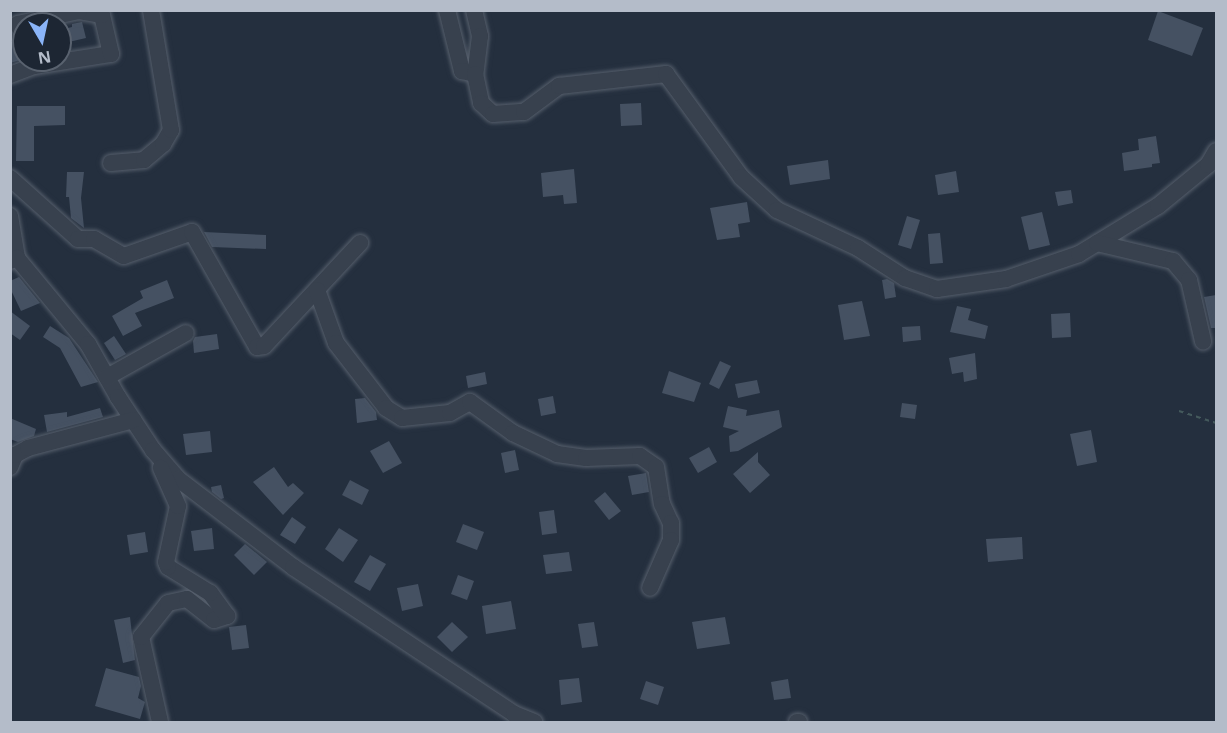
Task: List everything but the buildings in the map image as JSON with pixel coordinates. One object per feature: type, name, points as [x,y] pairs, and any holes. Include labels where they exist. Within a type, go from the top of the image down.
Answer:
[{"type":"street","points":[[111,163],[144,160],[163,144],[171,130],[151,10]]},
{"type":"street","points":[[447,10],[462,71],[476,74]]},
{"type":"street","points":[[474,10],[480,36],[476,74],[481,103],[493,114],[506,115],[524,112],[560,86],[666,74],[741,177],[777,210],[858,248],[904,278],[937,289],[1006,279],[1079,254],[1158,206],[1214,163]]},
{"type":"street","points":[[72,13],[79,11],[102,15],[111,54],[72,58]]},
{"type":"street","points":[[10,178],[78,239],[94,239],[124,256],[192,232],[257,347],[264,346],[360,243]]},
{"type":"street","points":[[10,216],[14,260],[88,344],[133,420],[153,450],[178,479],[293,567],[514,714],[534,723]]},
{"type":"street","points":[[1097,243],[1173,261],[1189,280],[1203,341]]},
{"type":"street","points":[[317,290],[336,343],[386,408],[402,418],[450,413],[470,402],[513,433],[557,454],[586,458],[640,456],[656,467],[662,504],[671,523],[671,540],[650,588]]},
{"type":"street","points":[[107,377],[186,333]]},
{"type":"street","points":[[10,467],[15,455],[28,448],[133,420]]},
{"type":"street","points":[[153,450],[178,506],[166,562],[168,567],[210,593],[227,616],[214,621],[187,599],[168,603],[141,637],[160,723]]},
{"type":"path","points":[[1179,411],[1216,423]]}]
